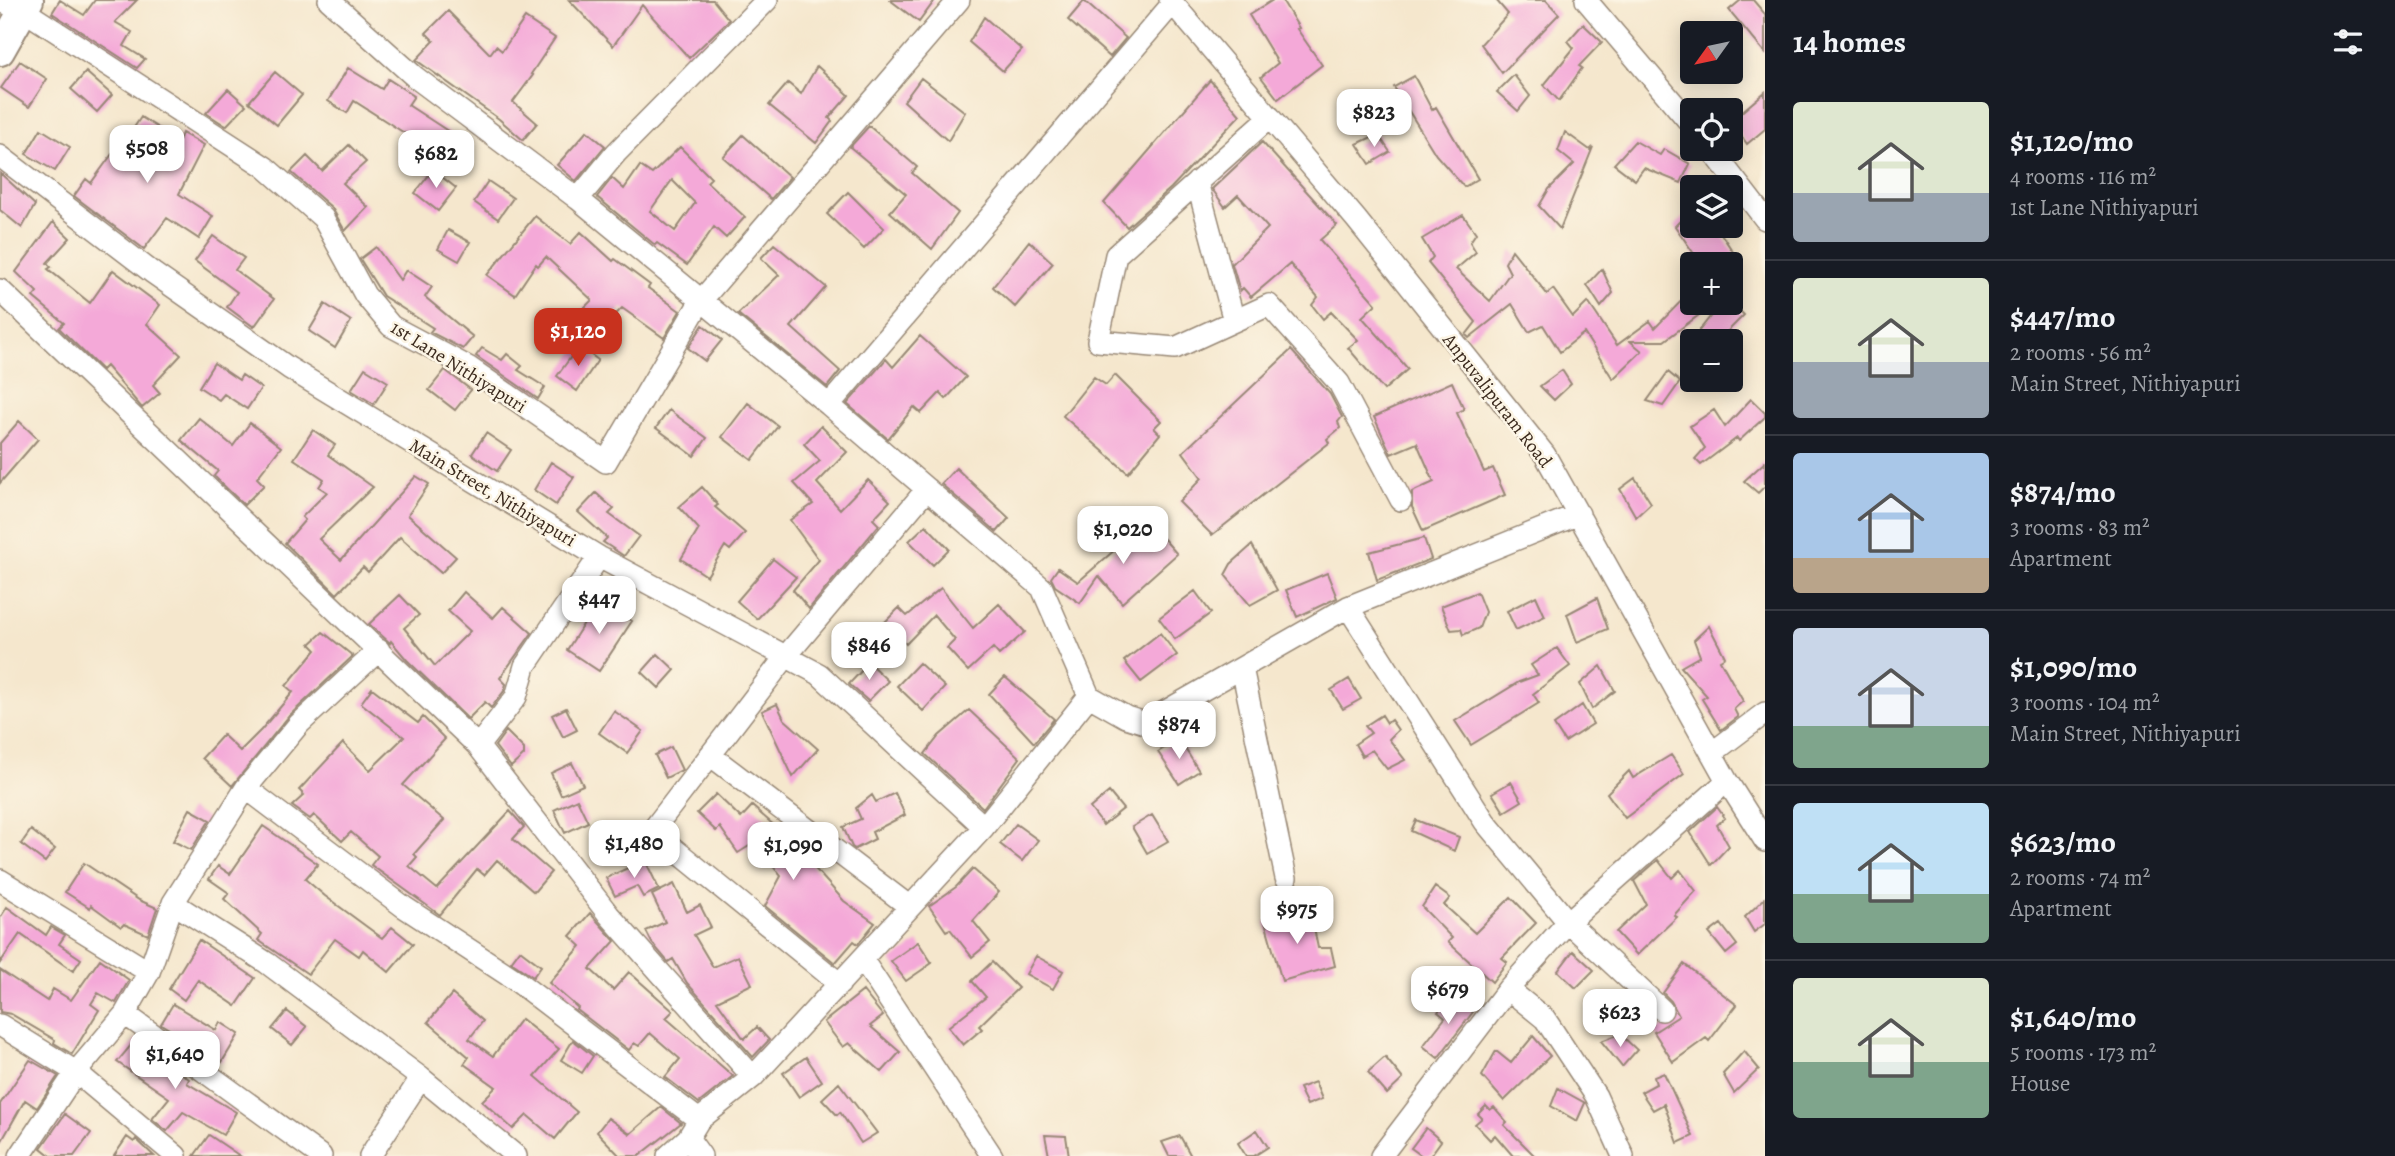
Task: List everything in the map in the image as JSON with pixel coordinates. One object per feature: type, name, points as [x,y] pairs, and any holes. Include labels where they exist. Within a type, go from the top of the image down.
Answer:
[{"type":"main road","points":[[0,51],[17,4]]},
{"type":"street","points":[[329,0],[415,77],[578,199],[700,302],[829,405],[1041,588],[1089,696],[1126,717],[1145,723],[1348,607],[1579,514]]},
{"type":"street","points":[[578,199],[616,153],[767,0]]},
{"type":"street","points":[[700,302],[959,0]]},
{"type":"street","points":[[1586,0],[1680,111]]},
{"type":"street","points":[[829,405],[1171,2]]},
{"type":"street","name":"Anpuvalipuram Road","points":[[1171,2],[1356,219],[1545,455],[1727,781],[1765,841]]},
{"type":"street","name":"1st Lane Nithiyapuri","points":[[17,4],[265,167],[323,218],[365,295],[391,326],[468,367],[602,461],[610,460],[700,302]]},
{"type":"street","points":[[1270,117],[1116,255],[1098,341],[1175,348],[1269,305],[1339,383],[1401,500]]},
{"type":"street","name":"Main Street, Nithiyapuri","points":[[0,156],[153,273],[289,368],[599,557],[819,674],[984,827]]},
{"type":"street","points":[[1719,161],[1765,219]]},
{"type":"street","points":[[1197,182],[1234,321]]},
{"type":"street","points":[[0,290],[478,746],[609,915],[753,1077]]},
{"type":"street","points":[[840,984],[654,836],[653,826],[787,655],[927,489]]},
{"type":"street","points":[[478,746],[516,697],[525,666],[599,557]]},
{"type":"street","points":[[1348,607],[1485,822],[1568,922],[1662,1010]]},
{"type":"street","points":[[24,1155],[76,1072],[125,1014],[149,972],[173,903],[246,788],[299,724],[379,650]]},
{"type":"street","points":[[1241,668],[1286,878]]},
{"type":"street","points":[[668,1156],[753,1077],[984,827],[1089,696]]},
{"type":"street","points":[[1712,752],[1765,713]]},
{"type":"street","points":[[710,755],[909,907]]},
{"type":"street","points":[[1381,1156],[1508,989],[1568,922],[1727,781]]},
{"type":"street","points":[[246,788],[404,907],[514,979],[694,1129],[701,1156]]},
{"type":"street","points":[[0,880],[149,972]]},
{"type":"street","points":[[173,903],[267,962],[421,1078],[516,1156]]},
{"type":"street","points":[[862,959],[992,1156]]},
{"type":"street","points":[[1508,989],[1545,1019],[1596,1096],[1623,1156]]},
{"type":"street","points":[[125,1014],[321,1156]]},
{"type":"street","points":[[0,1025],[76,1072],[176,1156]]},
{"type":"street","points":[[370,1156],[421,1078]]},
{"type":"building","points":[[60,0],[84,15],[95,0],[137,0],[115,22],[132,32],[124,46],[145,59],[137,68],[52,13]]},
{"type":"building","points":[[569,0],[713,0],[729,20],[689,58],[642,5],[613,46]]},
{"type":"building","points":[[890,0],[935,0],[919,22]]},
{"type":"building","points":[[1273,0],[1282,0],[1299,28],[1297,29],[1322,65],[1278,99],[1261,77],[1278,63],[1249,15]]},
{"type":"building","points":[[1496,0],[1546,0],[1559,14],[1502,73],[1481,44],[1508,14]]},
{"type":"building","points":[[1741,0],[1753,0],[1765,14],[1765,53],[1743,27],[1743,21],[1738,21],[1729,10]]},
{"type":"building","points":[[1084,1],[1126,38],[1110,57],[1068,20]]},
{"type":"building","points":[[448,11],[490,54],[496,46],[502,51],[525,18],[555,38],[513,102],[537,123],[523,140],[499,119],[416,60],[434,41],[426,33]]},
{"type":"building","points":[[984,17],[1022,50],[1003,71],[969,42]]},
{"type":"building","points":[[1583,24],[1602,42],[1579,66],[1582,68],[1559,101],[1544,85],[1574,48],[1568,41]]},
{"type":"building","points":[[20,61],[47,79],[29,107],[1,88]]},
{"type":"building","points":[[817,66],[849,95],[829,118],[832,121],[816,143],[769,105],[788,83],[801,94]]},
{"type":"building","points":[[348,68],[382,89],[388,79],[414,96],[408,105],[457,137],[435,170],[410,153],[417,141],[354,101],[347,113],[328,101]]},
{"type":"building","points":[[86,72],[112,95],[97,112],[71,89]]},
{"type":"building","points":[[275,72],[302,95],[277,125],[249,102]]},
{"type":"building","points":[[1514,75],[1530,96],[1518,111],[1497,92]]},
{"type":"building","points":[[1414,76],[1432,110],[1436,107],[1478,179],[1464,187],[1436,155],[1394,87]]},
{"type":"building","points":[[921,78],[965,112],[948,141],[904,101]]},
{"type":"building","points":[[1210,80],[1240,115],[1171,188],[1127,227],[1104,203]]},
{"type":"building","points":[[228,89],[246,105],[226,126],[206,113]]},
{"type":"building","points":[[1765,92],[1765,129],[1747,144],[1743,138],[1743,111]]},
{"type":"building","points":[[141,117],[179,141],[182,133],[204,145],[179,194],[213,216],[199,239],[167,218],[144,249],[74,196],[86,179],[91,183],[112,154],[115,156]]},
{"type":"building","points":[[869,126],[917,167],[912,173],[958,213],[932,249],[890,212],[906,194],[850,147]]},
{"type":"building","points":[[41,129],[70,147],[55,171],[26,154]]},
{"type":"building","points":[[587,131],[605,146],[576,181],[557,165]]},
{"type":"building","points":[[1565,132],[1590,150],[1593,147],[1560,229],[1539,206],[1549,189],[1574,164],[1558,151]]},
{"type":"building","points":[[1378,134],[1390,152],[1370,164],[1357,144]]},
{"type":"building","points":[[743,135],[790,177],[771,199],[723,157]]},
{"type":"building","points":[[1635,141],[1660,155],[1664,149],[1680,158],[1680,161],[1690,164],[1685,175],[1680,175],[1680,183],[1644,168],[1635,180],[1614,164]]},
{"type":"building","points":[[1262,142],[1337,225],[1320,240],[1376,304],[1362,317],[1408,369],[1384,390],[1348,348],[1358,340],[1331,312],[1323,319],[1312,305],[1318,297],[1290,264],[1251,297],[1243,288],[1240,291],[1232,264],[1268,228],[1238,195],[1225,207],[1212,189]]},
{"type":"building","points":[[349,145],[366,162],[343,183],[368,207],[345,231],[332,208],[291,172],[307,156],[322,171]]},
{"type":"building","points":[[680,147],[711,178],[707,182],[745,217],[726,238],[714,227],[687,265],[657,243],[655,245],[597,197],[612,178],[624,189],[640,166],[652,174]],"holes":[[[672,180],[695,203],[675,231],[650,211]]]},
{"type":"building","points":[[433,170],[456,188],[438,211],[415,193]]},
{"type":"building","points":[[0,173],[35,205],[22,228],[0,210]]},
{"type":"building","points":[[488,181],[513,198],[498,219],[474,202]]},
{"type":"building","points":[[848,192],[884,228],[864,249],[827,214]]},
{"type":"building","points":[[1463,215],[1476,233],[1470,242],[1476,252],[1456,269],[1490,301],[1510,273],[1505,263],[1512,250],[1547,294],[1553,289],[1573,317],[1588,302],[1617,345],[1650,321],[1655,328],[1680,302],[1680,315],[1699,315],[1664,341],[1630,341],[1642,351],[1613,379],[1584,333],[1560,352],[1543,325],[1529,332],[1512,304],[1469,338],[1466,335],[1476,322],[1428,263],[1433,257],[1422,239]]},
{"type":"building","points":[[535,216],[570,244],[581,232],[613,261],[615,259],[650,285],[648,288],[680,311],[664,338],[622,308],[599,332],[580,312],[592,300],[546,257],[538,266],[536,264],[515,295],[487,275]]},
{"type":"building","points":[[1680,221],[1680,233],[1675,226]]},
{"type":"building","points":[[53,222],[70,238],[47,263],[51,267],[48,269],[90,303],[113,270],[160,305],[147,324],[181,355],[153,385],[160,393],[142,408],[106,366],[102,370],[59,328],[64,323],[33,297],[37,292],[16,272]]},
{"type":"building","points":[[448,230],[470,242],[459,261],[438,249]]},
{"type":"building","points":[[213,236],[244,258],[235,270],[274,299],[254,327],[227,307],[237,292],[195,261]]},
{"type":"building","points":[[1683,238],[1724,238],[1733,252],[1693,252]]},
{"type":"building","points":[[1029,241],[1053,263],[1015,307],[993,287]]},
{"type":"building","points":[[774,244],[826,287],[791,327],[840,371],[827,387],[738,314],[779,275],[761,258]]},
{"type":"building","points":[[376,247],[400,280],[406,270],[432,287],[425,297],[473,337],[463,349],[430,332],[433,328],[383,296],[360,259]]},
{"type":"building","points":[[1602,269],[1613,293],[1601,307],[1587,285]]},
{"type":"building","points":[[325,304],[351,321],[335,348],[309,331]]},
{"type":"building","points":[[1712,315],[1744,315],[1730,329],[1700,329]]},
{"type":"building","points":[[703,325],[722,340],[705,361],[688,348]]},
{"type":"building","points":[[920,336],[966,377],[946,399],[940,393],[921,413],[914,407],[888,439],[847,404],[886,359],[893,367]]},
{"type":"building","points":[[579,346],[598,360],[577,391],[557,376]]},
{"type":"building","points":[[482,348],[502,360],[507,354],[522,366],[518,370],[545,387],[538,399],[476,356]]},
{"type":"building","points":[[1291,350],[1330,394],[1342,417],[1338,422],[1340,428],[1327,439],[1329,443],[1212,535],[1179,502],[1202,478],[1183,452]]},
{"type":"building","points":[[214,363],[239,380],[242,375],[261,388],[247,409],[224,394],[219,400],[199,387]]},
{"type":"building","points":[[365,368],[388,382],[374,404],[351,390]]},
{"type":"building","points":[[445,370],[471,390],[455,410],[429,390]]},
{"type":"building","points":[[1562,370],[1571,384],[1554,400],[1540,386]]},
{"type":"building","points":[[1668,372],[1680,382],[1663,406],[1647,401]]},
{"type":"building","points":[[1115,375],[1161,421],[1154,428],[1160,434],[1128,473],[1063,416],[1094,377],[1106,385]]},
{"type":"building","points":[[1452,382],[1464,409],[1457,413],[1484,472],[1493,468],[1505,495],[1423,531],[1412,507],[1412,492],[1434,482],[1417,443],[1391,454],[1374,417]]},
{"type":"building","points":[[1751,399],[1765,413],[1765,417],[1739,441],[1737,438],[1701,465],[1695,459],[1705,448],[1690,426],[1714,410],[1725,427]]},
{"type":"building","points":[[748,403],[778,426],[752,460],[722,437]]},
{"type":"building","points":[[669,410],[707,438],[694,456],[656,428]]},
{"type":"building","points":[[199,418],[233,446],[250,423],[281,447],[257,478],[264,485],[244,505],[214,476],[218,471],[181,440]]},
{"type":"building","points":[[19,421],[38,439],[0,483],[0,443]]},
{"type":"building","points":[[821,426],[847,452],[817,483],[840,509],[868,480],[890,501],[873,519],[879,525],[809,609],[793,590],[819,560],[790,520],[813,504],[794,483],[820,461],[804,444]]},
{"type":"building","points":[[313,430],[335,445],[328,455],[373,487],[319,539],[341,560],[416,476],[429,484],[408,515],[456,557],[441,573],[400,537],[368,572],[363,567],[337,594],[285,543],[305,520],[302,517],[327,492],[319,487],[324,479],[294,459]]},
{"type":"building","points":[[486,433],[511,450],[497,471],[472,454]]},
{"type":"building","points":[[551,462],[574,477],[556,505],[534,490]]},
{"type":"building","points":[[1765,462],[1765,486],[1758,493],[1744,481]]},
{"type":"building","points":[[956,468],[1009,518],[997,532],[941,484]]},
{"type":"building","points":[[1635,478],[1651,503],[1636,517],[1620,489]]},
{"type":"building","points":[[702,487],[718,505],[715,507],[745,533],[730,550],[725,546],[707,576],[681,559],[699,529],[679,507]]},
{"type":"building","points":[[596,493],[614,509],[609,514],[639,536],[624,556],[603,542],[607,538],[578,512]]},
{"type":"building","points":[[1148,521],[1177,554],[1122,603],[1099,576],[1080,603],[1055,586],[1051,578],[1058,568],[1078,582]]},
{"type":"building","points":[[926,525],[949,549],[933,565],[909,541]]},
{"type":"building","points":[[1424,538],[1431,559],[1377,580],[1369,552]]},
{"type":"building","points":[[1252,545],[1277,590],[1250,605],[1225,575],[1231,564]]},
{"type":"building","points":[[773,559],[796,577],[757,619],[737,601]]},
{"type":"building","points":[[1327,573],[1337,598],[1297,617],[1286,590]]},
{"type":"building","points":[[941,588],[973,628],[999,604],[1025,632],[999,655],[993,648],[968,671],[947,648],[955,640],[934,615],[906,644],[884,623],[899,608],[907,616]]},
{"type":"building","points":[[1195,591],[1211,613],[1175,639],[1159,618]]},
{"type":"building","points":[[464,592],[493,618],[503,607],[532,633],[500,678],[506,684],[504,691],[491,708],[485,702],[468,719],[391,641],[390,643],[369,624],[400,595],[419,615],[404,628],[435,666],[470,631],[448,611]]},
{"type":"building","points":[[1477,592],[1485,612],[1479,628],[1463,635],[1461,629],[1451,630],[1441,606]]},
{"type":"building","points":[[1536,596],[1545,616],[1516,630],[1507,611]]},
{"type":"building","points":[[1597,598],[1608,629],[1577,642],[1567,614]]},
{"type":"building","points":[[598,601],[632,621],[599,671],[567,650]]},
{"type":"building","points":[[1709,626],[1725,657],[1720,660],[1743,701],[1734,709],[1738,717],[1721,730],[1702,699],[1707,696],[1681,667],[1700,656],[1694,640]]},
{"type":"building","points":[[323,632],[353,656],[289,716],[232,786],[202,758],[223,735],[240,751],[261,730],[293,692],[286,686],[316,650],[310,644]]},
{"type":"building","points":[[1160,633],[1177,655],[1141,682],[1124,661]]},
{"type":"building","points":[[1557,648],[1570,666],[1533,694],[1539,703],[1471,745],[1455,721],[1519,682],[1538,675],[1531,665]]},
{"type":"building","points":[[658,654],[675,670],[659,688],[642,672]]},
{"type":"building","points":[[869,663],[888,681],[868,701],[849,684]]},
{"type":"building","points":[[919,663],[945,687],[923,711],[897,686]]},
{"type":"building","points":[[1601,666],[1615,691],[1592,709],[1580,684]]},
{"type":"building","points":[[1005,677],[1054,719],[1034,743],[989,694]]},
{"type":"building","points":[[1349,679],[1361,699],[1343,709],[1331,690]]},
{"type":"building","points":[[372,688],[418,723],[423,717],[445,739],[403,785],[444,820],[414,854],[417,857],[409,866],[437,889],[510,811],[524,827],[513,839],[551,872],[534,892],[497,860],[484,875],[477,869],[440,915],[371,865],[378,856],[351,832],[342,841],[314,815],[310,819],[292,806],[304,795],[299,790],[343,743],[370,770],[404,737],[361,703]]},
{"type":"building","points":[[777,704],[784,719],[818,749],[793,777],[762,711]]},
{"type":"building","points":[[1582,705],[1593,724],[1565,742],[1554,725]]},
{"type":"building","points":[[566,708],[577,730],[563,737],[552,715]]},
{"type":"building","points":[[969,710],[1020,758],[983,808],[925,754],[939,736]]},
{"type":"building","points":[[614,711],[643,731],[627,753],[599,733]]},
{"type":"building","points":[[1382,715],[1387,723],[1391,720],[1398,730],[1389,739],[1405,760],[1387,769],[1372,750],[1362,756],[1355,744],[1371,733],[1365,726]]},
{"type":"building","points":[[506,731],[524,749],[524,755],[511,767],[495,746]]},
{"type":"building","points":[[1179,739],[1199,771],[1179,784],[1158,752]]},
{"type":"building","points":[[671,747],[682,770],[666,778],[655,755]]},
{"type":"building","points":[[1671,755],[1684,774],[1625,818],[1607,793],[1629,771],[1633,778]]},
{"type":"building","points":[[572,763],[583,785],[561,795],[551,773]]},
{"type":"building","points":[[1511,782],[1522,801],[1504,812],[1492,793]]},
{"type":"building","points":[[1109,792],[1123,809],[1103,825],[1090,808]]},
{"type":"building","points":[[895,793],[905,815],[872,832],[875,839],[855,849],[852,847],[843,827],[861,819],[856,808],[872,795],[876,802]]},
{"type":"building","points":[[716,794],[741,818],[752,806],[785,835],[844,901],[875,923],[858,944],[854,941],[835,963],[765,906],[781,876],[754,843],[738,853],[720,827],[716,831],[697,813]]},
{"type":"building","points":[[577,799],[588,822],[565,833],[554,810]]},
{"type":"building","points":[[1717,807],[1725,818],[1717,825],[1729,846],[1711,865],[1690,832]]},
{"type":"building","points":[[190,809],[210,820],[191,850],[173,841]]},
{"type":"building","points":[[1152,815],[1168,841],[1147,853],[1132,827]]},
{"type":"building","points":[[1416,820],[1459,837],[1454,851],[1411,831]]},
{"type":"building","points":[[1016,824],[1038,840],[1022,861],[1000,844]]},
{"type":"building","points":[[263,826],[318,864],[305,879],[325,896],[382,938],[392,927],[413,944],[389,972],[363,950],[359,956],[335,939],[308,974],[258,940],[262,934],[224,899],[229,893],[209,879],[218,866],[230,874]]},
{"type":"building","points":[[31,830],[55,849],[45,862],[21,844]]},
{"type":"building","points":[[645,860],[659,889],[643,897],[637,886],[615,896],[606,878]]},
{"type":"building","points":[[1658,860],[1672,878],[1680,870],[1696,891],[1674,915],[1677,917],[1637,955],[1616,932],[1646,904],[1634,881]]},
{"type":"building","points":[[84,863],[139,900],[157,908],[148,935],[124,924],[121,927],[91,905],[90,908],[65,892]]},
{"type":"building","points":[[973,869],[999,892],[973,921],[990,942],[972,957],[950,929],[946,931],[929,906],[956,887]]},
{"type":"building","points":[[674,884],[687,912],[700,905],[711,927],[694,935],[713,967],[738,956],[752,984],[717,1001],[744,1039],[757,1027],[769,1040],[753,1057],[687,983],[673,959],[668,962],[646,931],[665,922],[652,895]]},
{"type":"building","points":[[1435,887],[1450,898],[1444,905],[1475,933],[1511,897],[1536,923],[1502,958],[1507,962],[1492,982],[1448,942],[1452,938],[1422,907]]},
{"type":"building","points":[[1765,898],[1765,924],[1754,932],[1745,917]]},
{"type":"building","points":[[7,907],[46,935],[51,927],[65,935],[59,944],[81,959],[73,971],[20,934],[0,963],[0,918]]},
{"type":"building","points":[[1310,909],[1318,948],[1331,948],[1335,966],[1282,981],[1265,922]]},
{"type":"building","points":[[590,913],[615,941],[590,969],[613,990],[629,972],[673,1011],[666,1018],[733,1076],[699,1103],[665,1077],[680,1059],[650,1033],[639,1046],[634,1043],[629,1050],[577,1010],[578,1008],[549,983],[581,946],[570,936]]},
{"type":"building","points":[[1721,924],[1737,945],[1726,954],[1709,933]]},
{"type":"building","points":[[199,940],[255,978],[236,1006],[198,980],[184,1000],[169,989]]},
{"type":"building","points":[[918,942],[932,963],[906,981],[891,961]]},
{"type":"building","points":[[520,950],[541,966],[533,977],[511,962]]},
{"type":"building","points":[[1573,951],[1594,970],[1576,988],[1558,971]]},
{"type":"building","points":[[1036,956],[1063,971],[1053,989],[1026,974]]},
{"type":"building","points":[[100,959],[129,980],[116,1003],[98,993],[91,1004],[99,1010],[72,1054],[54,1043],[55,1040],[11,1014],[0,1012],[0,970],[47,1001],[53,989],[71,1000]]},
{"type":"building","points":[[992,962],[1018,988],[979,1026],[982,1029],[963,1045],[948,1027],[986,997],[972,981]]},
{"type":"building","points":[[1684,964],[1737,1005],[1709,1041],[1706,1038],[1673,1062],[1654,1032],[1679,1016],[1663,993]]},
{"type":"building","points":[[863,991],[883,1016],[870,1026],[900,1052],[882,1072],[849,1043],[843,1047],[824,1022]]},
{"type":"building","points":[[452,994],[483,1021],[469,1039],[493,1056],[521,1019],[559,1049],[535,1076],[577,1112],[555,1139],[527,1115],[513,1129],[482,1101],[496,1087],[464,1064],[469,1057],[428,1022]]},
{"type":"building","points":[[1450,995],[1473,1012],[1438,1058],[1423,1046],[1445,1018],[1438,1012]]},
{"type":"building","points":[[173,1004],[216,1030],[220,1022],[239,1034],[222,1062],[161,1024]]},
{"type":"building","points":[[287,1011],[307,1027],[292,1045],[272,1029]]},
{"type":"building","points":[[1620,1034],[1637,1050],[1622,1067],[1601,1041]]},
{"type":"building","points":[[1533,1036],[1550,1056],[1504,1101],[1482,1076],[1496,1051],[1511,1063]]},
{"type":"building","points":[[136,1039],[189,1079],[187,1083],[236,1112],[223,1135],[183,1112],[167,1131],[152,1119],[169,1098],[117,1062]]},
{"type":"building","points":[[573,1040],[593,1056],[582,1073],[561,1060]]},
{"type":"building","points":[[1744,1051],[1759,1069],[1734,1093],[1723,1074]]},
{"type":"building","points":[[806,1057],[822,1081],[799,1097],[783,1073]]},
{"type":"building","points":[[1385,1057],[1403,1079],[1387,1094],[1368,1072]]},
{"type":"building","points":[[30,1060],[58,1076],[37,1108],[25,1100],[0,1144],[0,1104]]},
{"type":"building","points":[[1664,1073],[1693,1136],[1678,1143],[1664,1104],[1653,1110],[1641,1092],[1656,1084],[1654,1077]]},
{"type":"building","points":[[1315,1082],[1322,1099],[1307,1105],[1299,1088]]},
{"type":"building","points":[[839,1083],[877,1133],[861,1143],[840,1112],[837,1115],[822,1099]]},
{"type":"building","points":[[1558,1088],[1585,1103],[1577,1121],[1551,1106]]},
{"type":"building","points":[[1486,1106],[1490,1110],[1494,1107],[1507,1122],[1504,1125],[1535,1156],[1513,1156],[1495,1135],[1490,1140],[1475,1124],[1482,1118],[1478,1114]]},
{"type":"building","points":[[661,1107],[681,1123],[639,1156],[620,1156],[597,1132],[608,1118],[630,1134]]},
{"type":"building","points":[[65,1114],[91,1133],[74,1156],[51,1156],[41,1148]]},
{"type":"building","points":[[1426,1128],[1441,1141],[1430,1156],[1422,1156],[1411,1148]]},
{"type":"building","points":[[1257,1130],[1268,1147],[1254,1156],[1246,1156],[1238,1143]]},
{"type":"building","points":[[209,1135],[240,1156],[194,1156]]},
{"type":"building","points":[[1045,1135],[1066,1136],[1069,1156],[1049,1156]]},
{"type":"building","points":[[1180,1136],[1191,1156],[1169,1156],[1162,1142]]},
{"type":"building","points":[[127,1137],[134,1142],[136,1139],[154,1156],[114,1156]]}]
